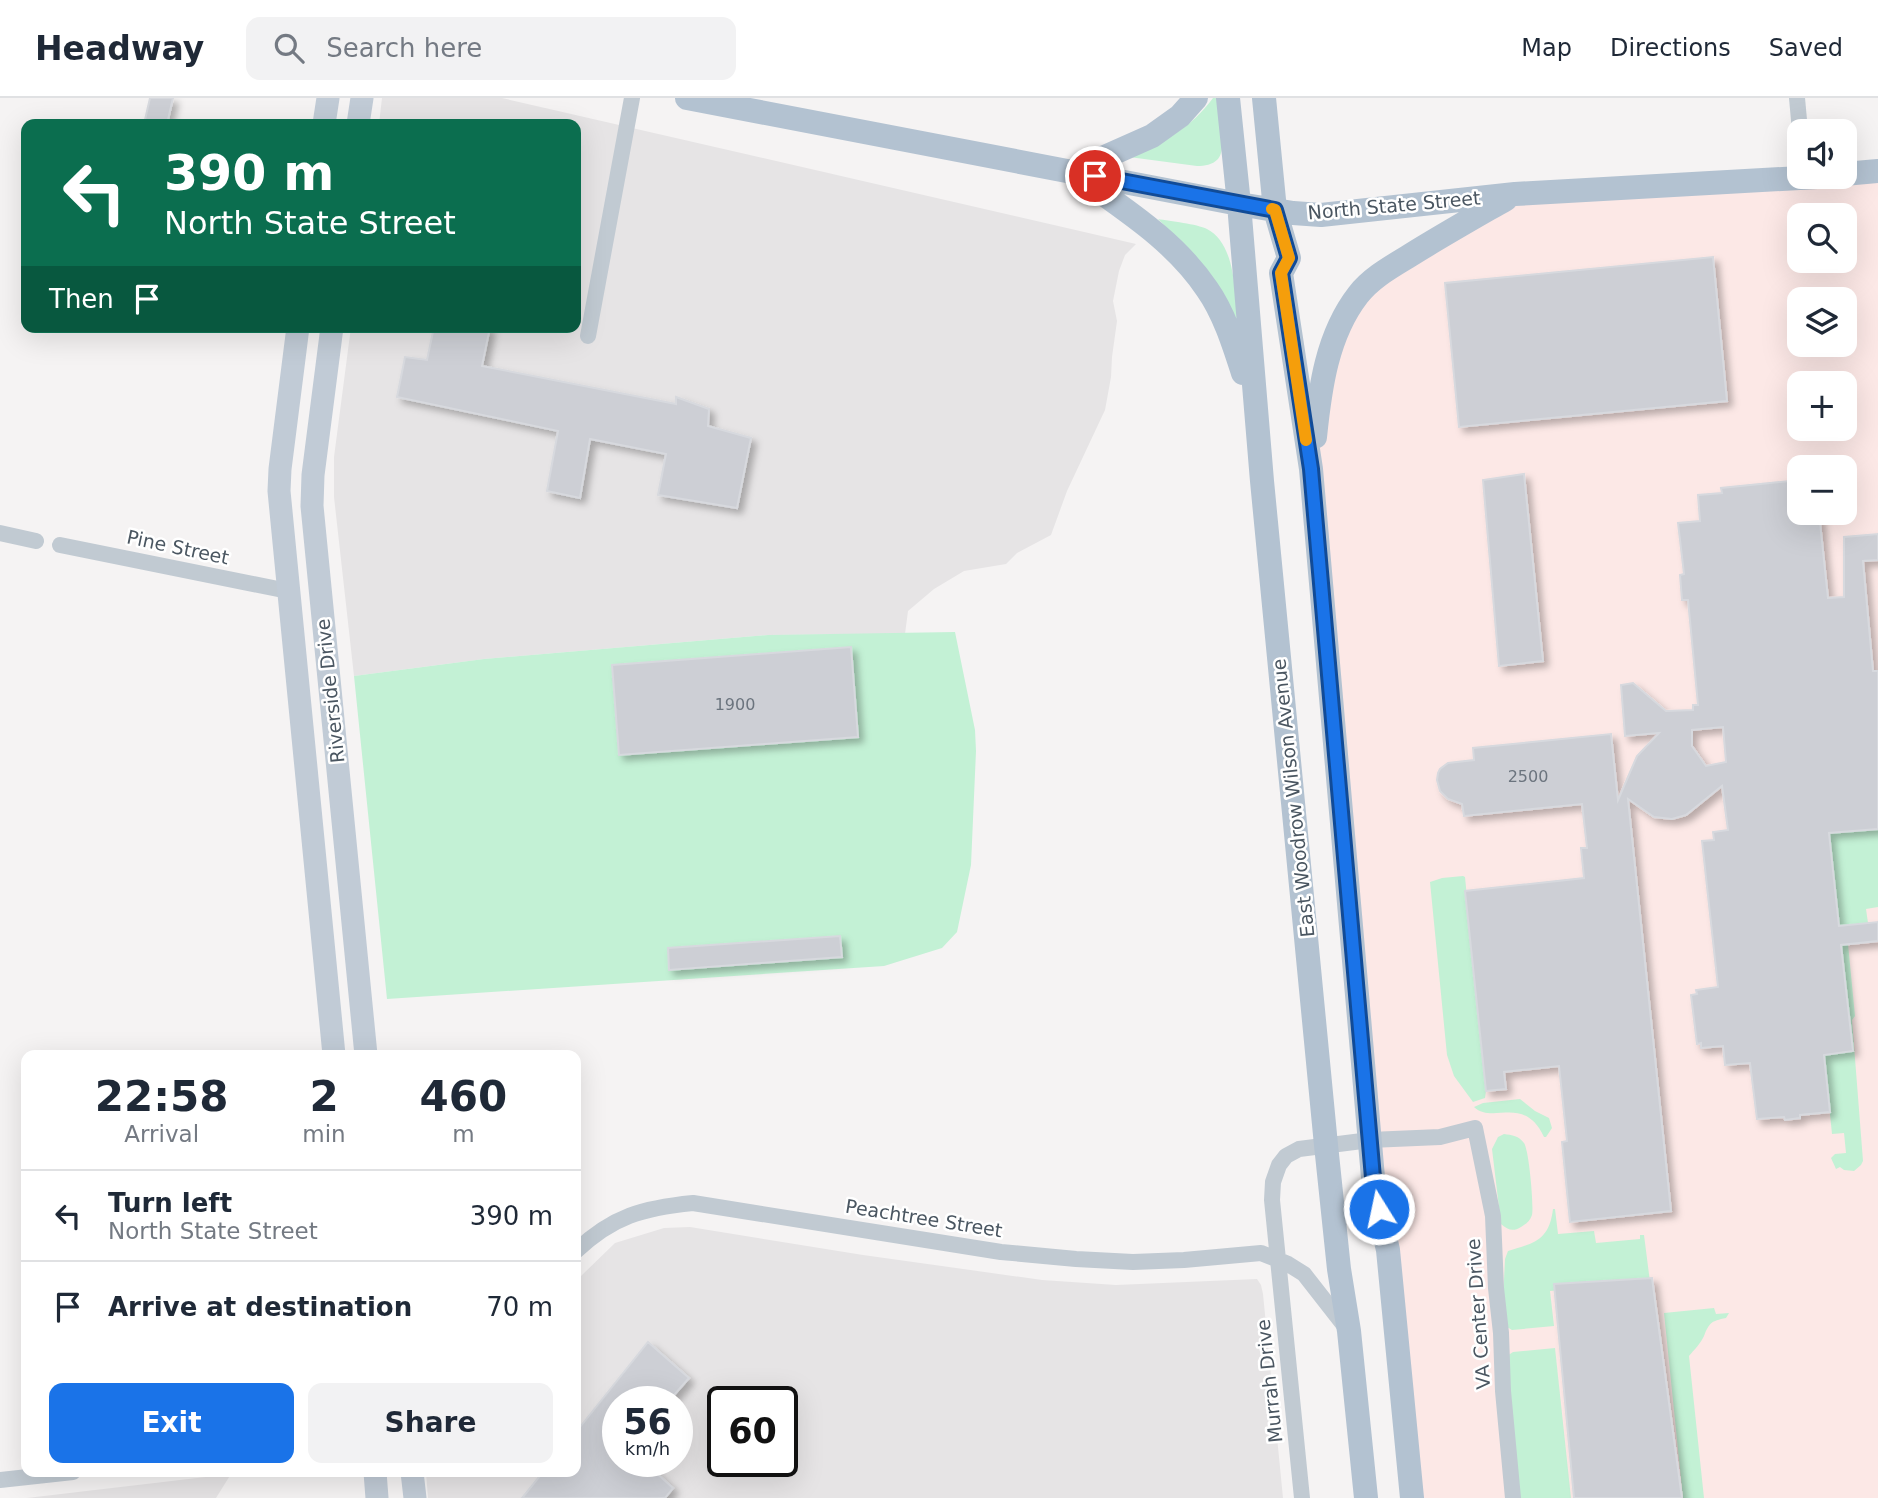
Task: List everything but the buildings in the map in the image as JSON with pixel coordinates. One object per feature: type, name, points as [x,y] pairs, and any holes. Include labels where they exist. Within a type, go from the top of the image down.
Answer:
[{"type":"main road","name":"North State Street","points":[[687,98],[1239,204],[1321,215],[1515,194],[1787,178]]},
{"type":"main road","points":[[1072,172],[1152,136],[1180,116],[1196,98]]},
{"type":"main road","name":"East Woodrow Wilson Avenue","points":[[1228,98],[1326,1145],[1366,1498]]},
{"type":"main road","points":[[1264,98],[1275,210],[1289,258],[1281,273],[1311,469],[1374,1189],[1388,1250],[1412,1498]]},
{"type":"main road","points":[[1857,173],[1878,171]]},
{"type":"main road","points":[[1072,172],[1153,230],[1188,263],[1209,290],[1227,327],[1256,415]]},
{"type":"main road","points":[[1311,469],[1320,391],[1329,353],[1359,293],[1382,272],[1515,194]]},
{"type":"street","points":[[325,119],[328,98]]},
{"type":"street","points":[[359,119],[362,98]]},
{"type":"street","points":[[588,336],[632,98]]},
{"type":"street","points":[[1797,98],[1799,119]]},
{"type":"street","name":"Riverside Drive","points":[[297,333],[279,491],[334,1050]]},
{"type":"street","name":"Riverside Drive","points":[[331,333],[313,475],[312,506],[366,1050]]},
{"type":"street","points":[[0,533],[36,541]]},
{"type":"street","name":"Pine Street","points":[[60,545],[288,591]]},
{"type":"street","name":"VA Center Drive","points":[[1370,1140],[1440,1137],[1475,1128],[1493,1216],[1503,1391],[1514,1498]]},
{"type":"street","points":[[1279,1260],[1272,1200],[1273,1182],[1279,1165],[1286,1156],[1299,1149],[1370,1140]]},
{"type":"street","name":"Peachtree Street","points":[[581,1246],[594,1234],[614,1222],[639,1212],[693,1203],[1001,1252],[1076,1259],[1133,1262],[1261,1253],[1304,1274],[1349,1331]]},
{"type":"street","name":"Murrah Drive","points":[[1279,1260],[1302,1498]]},
{"type":"street","points":[[0,1480],[27,1477]]},
{"type":"street","points":[[375,1477],[377,1498]]},
{"type":"street","points":[[413,1477],[415,1498]]},
{"type":"shaded area","points":[[382,98],[502,98],[1136,244],[1125,255],[1113,301],[1117,321],[1105,410],[1067,491],[1051,535],[1017,553],[1006,564],[964,571],[934,589],[908,611],[905,634],[768,635],[484,659],[354,676],[334,497],[334,457],[350,333],[581,333],[581,119],[380,119]]},
{"type":"shaded area","points":[[1878,161],[1878,1498],[1411,1498],[1311,469],[1329,353],[1382,272],[1515,194],[1787,178],[1787,189],[1857,189],[1857,171]]},
{"type":"shaded area","points":[[690,1227],[1042,1280],[1116,1285],[1257,1279],[1263,1294],[1283,1498],[428,1498],[426,1477],[581,1477],[581,1276],[615,1243],[664,1228]]},
{"type":"shaded area","points":[[206,1477],[229,1477],[216,1498],[27,1498]]},
{"type":"green space","points":[[1213,98],[1219,98],[1222,130],[1221,154],[1216,161],[1197,166],[1129,157],[1176,134],[1196,118]]},
{"type":"green space","points":[[1158,219],[1203,227],[1217,237],[1230,260],[1238,331],[1185,246]]},
{"type":"green space","points":[[955,632],[975,730],[976,751],[971,865],[957,932],[942,948],[884,966],[387,999],[354,676],[484,659],[768,635]]},
{"type":"green space","points":[[1878,829],[1878,907],[1866,909],[1868,923],[1848,944],[1863,1161],[1854,1171],[1840,1167],[1836,1169],[1831,1158],[1835,1154],[1846,1153],[1844,1133],[1832,1134],[1824,1055],[1853,1051],[1829,833]]},
{"type":"green space","points":[[1463,876],[1486,1091],[1485,1098],[1473,1102],[1454,1076],[1447,1055],[1430,882]]},
{"type":"green space","points":[[1520,1099],[1549,1118],[1552,1128],[1546,1137],[1536,1124],[1518,1113],[1482,1112],[1474,1107],[1483,1103]]},
{"type":"green space","points":[[1504,1134],[1518,1137],[1524,1143],[1531,1178],[1532,1215],[1526,1223],[1513,1230],[1501,1224],[1492,1149],[1498,1137]]},
{"type":"green space","points":[[1553,1209],[1558,1234],[1594,1231],[1596,1243],[1640,1239],[1640,1235],[1644,1235],[1650,1282],[1550,1291],[1554,1326],[1512,1330],[1502,1321],[1505,1259],[1508,1251],[1533,1243],[1544,1234]]},
{"type":"green space","points":[[1714,1308],[1716,1314],[1729,1313],[1726,1318],[1709,1325],[1689,1356],[1704,1498],[1683,1498],[1664,1313]]},
{"type":"green space","points":[[1555,1348],[1571,1498],[1519,1498],[1507,1356],[1513,1352]]},
{"type":"slow traffic","points":[[1272,209],[1275,210],[1289,258],[1281,273],[1306,440]]},
{"type":"route","points":[[1095,176],[1275,210],[1289,258],[1281,273],[1311,469],[1374,1189],[1379,1209]]}]
